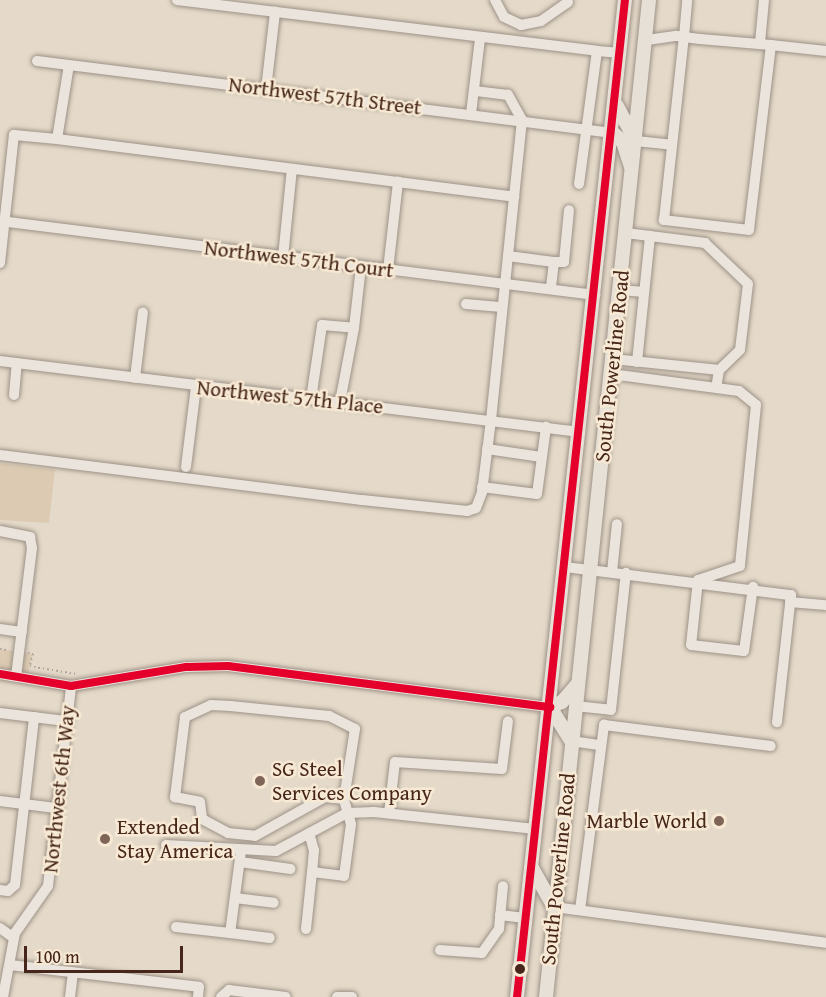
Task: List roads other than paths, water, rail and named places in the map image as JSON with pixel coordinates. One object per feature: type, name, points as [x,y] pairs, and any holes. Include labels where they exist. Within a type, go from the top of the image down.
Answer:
[{"type":"main road","name":"South Powerline Road","points":[[517,997],[613,133],[625,0]]},
{"type":"main road","name":"South Powerline Road","points":[[546,997],[577,685],[633,175],[649,0]]},
{"type":"main road","points":[[616,104],[636,141]]},
{"type":"main road","points":[[613,133],[623,142],[633,175]]},
{"type":"main road","points":[[595,295],[618,316]]},
{"type":"main road","points":[[572,737],[561,718],[550,707],[562,702],[577,685]]},
{"type":"main road","points":[[531,866],[554,907]]},
{"type":"street","points":[[177,0],[621,54]]},
{"type":"street","points":[[495,0],[504,17],[521,25],[541,21],[568,2]]},
{"type":"street","points":[[687,0],[664,220],[749,230],[766,44],[764,0]]},
{"type":"street","points":[[266,89],[275,12]]},
{"type":"street","points":[[646,40],[684,37],[826,51]]},
{"type":"street","points":[[471,114],[480,38]]},
{"type":"street","points":[[579,184],[597,51]]},
{"type":"street","name":"Northwest 57th Street","points":[[37,61],[613,133]]},
{"type":"street","points":[[57,139],[69,65]]},
{"type":"street","points":[[0,455],[467,511],[476,508],[482,487],[491,420],[522,120],[508,95],[474,91]]},
{"type":"street","points":[[0,263],[5,164],[14,135],[514,197]]},
{"type":"street","points":[[636,141],[672,145]]},
{"type":"street","points":[[283,257],[292,169]]},
{"type":"street","points":[[388,270],[398,182]]},
{"type":"street","points":[[508,256],[564,262],[569,210]]},
{"type":"street","name":"Northwest 57th Court","points":[[2,221],[595,295]]},
{"type":"street","points":[[627,233],[705,243],[748,284],[740,350],[719,370],[716,388]]},
{"type":"street","points":[[637,362],[650,236]]},
{"type":"street","points":[[551,288],[554,262]]},
{"type":"street","points":[[340,402],[354,328],[361,267]]},
{"type":"street","points":[[620,290],[644,292]]},
{"type":"street","points":[[466,304],[502,307]]},
{"type":"street","points":[[135,378],[143,312]]},
{"type":"street","points":[[311,399],[322,325],[354,328]]},
{"type":"street","points":[[613,359],[719,370]]},
{"type":"street","name":"Northwest 57th Place","points":[[0,361],[196,387],[340,402],[580,432]]},
{"type":"street","points":[[14,395],[17,363]]},
{"type":"street","points":[[611,374],[739,391],[756,405],[757,423],[740,566],[698,580]]},
{"type":"street","points":[[186,467],[196,387]]},
{"type":"street","points":[[482,487],[537,494],[546,428]]},
{"type":"street","points":[[487,449],[541,457]]},
{"type":"street","points":[[612,572],[617,524]]},
{"type":"street","points":[[0,531],[30,537],[16,676]]},
{"type":"street","points":[[565,567],[698,580],[772,590],[791,595],[777,722]]},
{"type":"street","points":[[575,706],[610,710],[626,573]]},
{"type":"street","points":[[698,580],[691,645],[744,651],[753,587]]},
{"type":"street","points":[[790,602],[826,605]]},
{"type":"street","points":[[0,629],[22,632]]},
{"type":"street","points":[[0,674],[71,686],[186,667],[228,666],[550,707]]},
{"type":"street","name":"Northwest 6th Way","points":[[5,995],[14,938],[48,886],[71,686]]},
{"type":"street","points":[[312,872],[344,876],[351,824],[344,799],[355,729],[329,716],[231,706],[211,705],[185,717],[174,797],[200,802],[202,819],[228,833],[255,836],[325,797],[344,799]]},
{"type":"street","points":[[0,713],[66,722]]},
{"type":"street","points":[[0,890],[8,891],[15,885],[34,717]]},
{"type":"street","points":[[389,813],[395,762],[502,770],[508,721]]},
{"type":"street","points":[[580,910],[604,725],[771,746]]},
{"type":"street","points":[[572,737],[601,745]]},
{"type":"street","points":[[0,801],[56,808]]},
{"type":"street","points":[[240,857],[276,851],[347,813],[389,813],[536,829]]},
{"type":"street","points":[[306,929],[314,850],[309,833]]},
{"type":"street","points":[[166,845],[240,857],[291,869]]},
{"type":"street","points":[[230,933],[240,857]]},
{"type":"street","points":[[440,950],[482,953],[499,929],[503,886]]},
{"type":"street","points":[[235,898],[274,903]]},
{"type":"street","points":[[554,907],[826,942]]},
{"type":"street","points":[[500,915],[525,918]]},
{"type":"street","points":[[176,927],[270,938]]},
{"type":"street","points":[[0,928],[14,938]]},
{"type":"street","points":[[10,965],[200,987],[198,997]]},
{"type":"street","points":[[70,997],[73,973]]},
{"type":"street","points":[[221,997],[229,990],[286,997]]},
{"type":"street","points":[[337,997],[352,997]]},
{"type":"place","name":"SG Steel Services Company","points":[[260,781]]},
{"type":"place","name":"Marble World","points":[[719,821]]},
{"type":"place","name":"Extended Stay America","points":[[105,839]]}]
